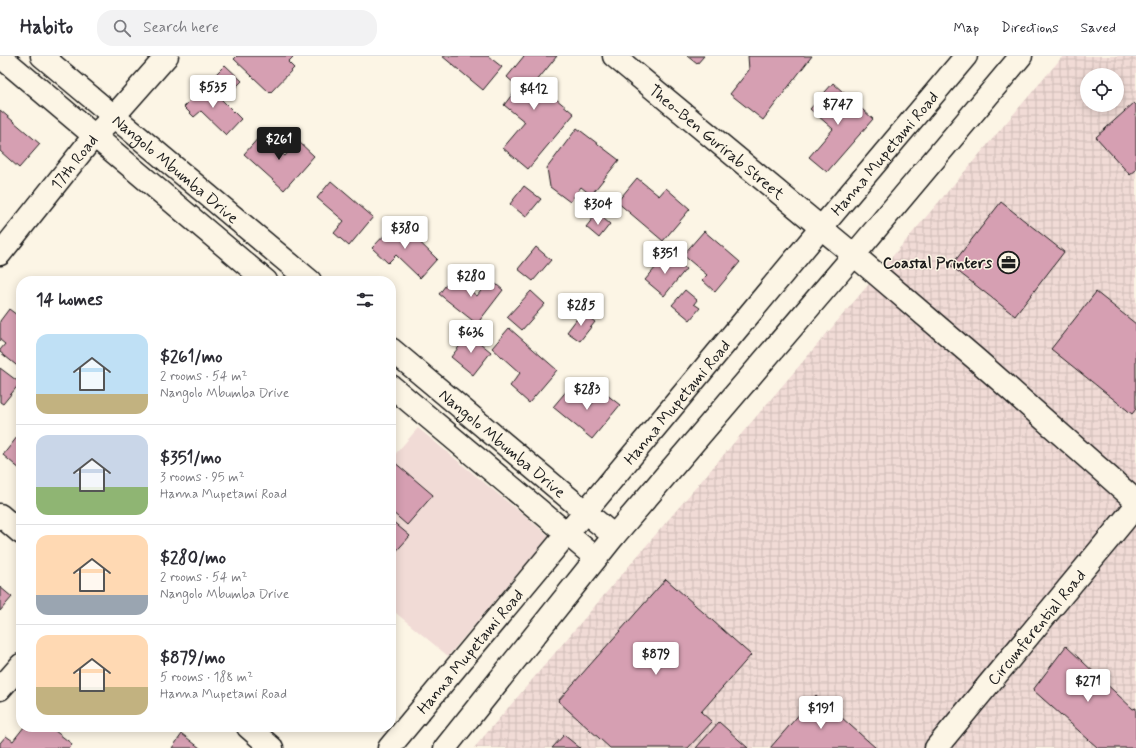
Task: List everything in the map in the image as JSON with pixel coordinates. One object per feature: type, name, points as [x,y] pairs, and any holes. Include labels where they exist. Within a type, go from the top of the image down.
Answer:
[{"type":"street","name":"Nangolo Mbumba Drive","points":[[0,56],[260,276]]},
{"type":"street","name":"Nangolo Mbumba Drive","points":[[42,56],[304,276]]},
{"type":"street","name":"17th Road","points":[[0,254],[94,136],[114,116],[167,56]]},
{"type":"street","name":"Theo-Ben Gurirab Street","points":[[614,56],[854,255],[977,360],[1136,501]]},
{"type":"street","name":"Hanna Mupetami Road","points":[[389,748],[584,512],[966,56]]},
{"type":"street","points":[[445,748],[614,536],[854,255],[1021,56]]},
{"type":"street","name":"Nangolo Mbumba Drive","points":[[396,353],[614,536]]},
{"type":"street","name":"Nangolo Mbumba Drive","points":[[396,390],[596,558]]},
{"type":"street","name":"Circumferential Road","points":[[936,748],[1136,506]]},
{"type":"street","points":[[0,515],[16,529]]},
{"type":"street","points":[[0,689],[16,671]]},
{"type":"street","points":[[254,732],[272,748]]},
{"type":"shaded area","points":[[1063,56],[1136,56],[1136,748],[474,748]]},
{"type":"shaded area","points":[[418,428],[549,536],[448,656],[396,613],[396,453]]},
{"type":"building","points":[[237,56],[294,56],[288,62],[294,68],[270,93],[234,59]]},
{"type":"building","points":[[442,56],[488,56],[502,67],[483,90]]},
{"type":"building","points":[[524,56],[557,56],[536,82],[574,114],[528,169],[503,148],[525,122],[504,105],[518,87],[507,77]]},
{"type":"building","points":[[687,56],[704,56],[697,64]]},
{"type":"building","points":[[748,56],[812,56],[763,120],[730,94],[749,70]]},
{"type":"building","points":[[225,65],[242,81],[231,92],[222,83],[217,89],[209,81]]},
{"type":"building","points":[[833,83],[873,119],[827,172],[809,157],[833,129],[810,109]]},
{"type":"building","points":[[206,84],[241,119],[226,135],[201,111],[194,117],[184,107]]},
{"type":"building","points":[[1134,103],[1136,105],[1136,170],[1130,175],[1096,137]]},
{"type":"building","points":[[0,110],[40,144],[19,168],[0,151]]},
{"type":"building","points":[[577,128],[619,160],[591,195],[581,187],[570,202],[550,187],[547,168]]},
{"type":"building","points":[[261,135],[285,156],[298,141],[314,156],[284,190],[244,154]]},
{"type":"building","points":[[637,178],[659,196],[666,188],[690,209],[663,241],[617,202]]},
{"type":"building","points":[[331,181],[373,217],[349,246],[334,233],[344,221],[317,198]]},
{"type":"building","points":[[524,186],[541,199],[526,217],[510,204]]},
{"type":"building","points":[[1001,202],[1064,252],[1015,316],[951,266]]},
{"type":"building","points":[[597,213],[610,224],[599,238],[586,227]]},
{"type":"building","points":[[398,221],[437,259],[420,278],[396,255],[388,263],[372,248]]},
{"type":"building","points":[[704,231],[740,262],[715,292],[702,280],[707,275],[683,255]]},
{"type":"building","points":[[536,247],[551,260],[533,281],[518,269]]},
{"type":"building","points":[[667,254],[686,269],[664,296],[645,280]]},
{"type":"building","points":[[452,277],[477,296],[490,279],[503,290],[477,324],[439,294]]},
{"type":"building","points":[[685,290],[697,300],[694,304],[700,308],[690,320],[672,305]]},
{"type":"building","points":[[531,291],[545,304],[522,330],[507,317]]},
{"type":"building","points":[[1096,292],[1136,324],[1136,409],[1132,414],[1051,349]]},
{"type":"building","points":[[9,309],[16,314],[16,365],[0,352],[5,344],[0,340],[0,321]]},
{"type":"building","points":[[582,312],[595,322],[580,341],[567,332]]},
{"type":"building","points":[[509,328],[557,370],[529,403],[510,386],[520,373],[492,348]]},
{"type":"building","points":[[469,334],[491,352],[473,375],[451,357]]},
{"type":"building","points":[[0,368],[16,380],[16,388],[3,404],[0,402]]},
{"type":"building","points":[[569,388],[590,406],[602,391],[620,405],[592,439],[553,407]]},
{"type":"building","points":[[16,438],[16,466],[3,455]]},
{"type":"building","points":[[396,464],[433,495],[407,525],[396,515]]},
{"type":"building","points":[[396,524],[410,536],[396,551]]},
{"type":"building","points":[[666,579],[751,655],[701,712],[712,722],[688,748],[610,748],[558,701]]},
{"type":"building","points":[[0,587],[12,597],[0,611]]},
{"type":"building","points":[[1066,646],[1133,709],[1136,708],[1136,748],[1098,748],[1033,690]]},
{"type":"building","points":[[816,695],[876,748],[770,748]]},
{"type":"building","points":[[719,722],[748,748],[696,748]]},
{"type":"building","points":[[20,732],[56,732],[72,744],[69,748],[0,748],[0,743],[6,736],[13,741]]},
{"type":"building","points":[[182,734],[200,748],[172,748]]},
{"type":"building","points":[[564,735],[580,748],[552,748]]},
{"type":"place","name":"Coastal Printers","points":[[1008,262]]}]
